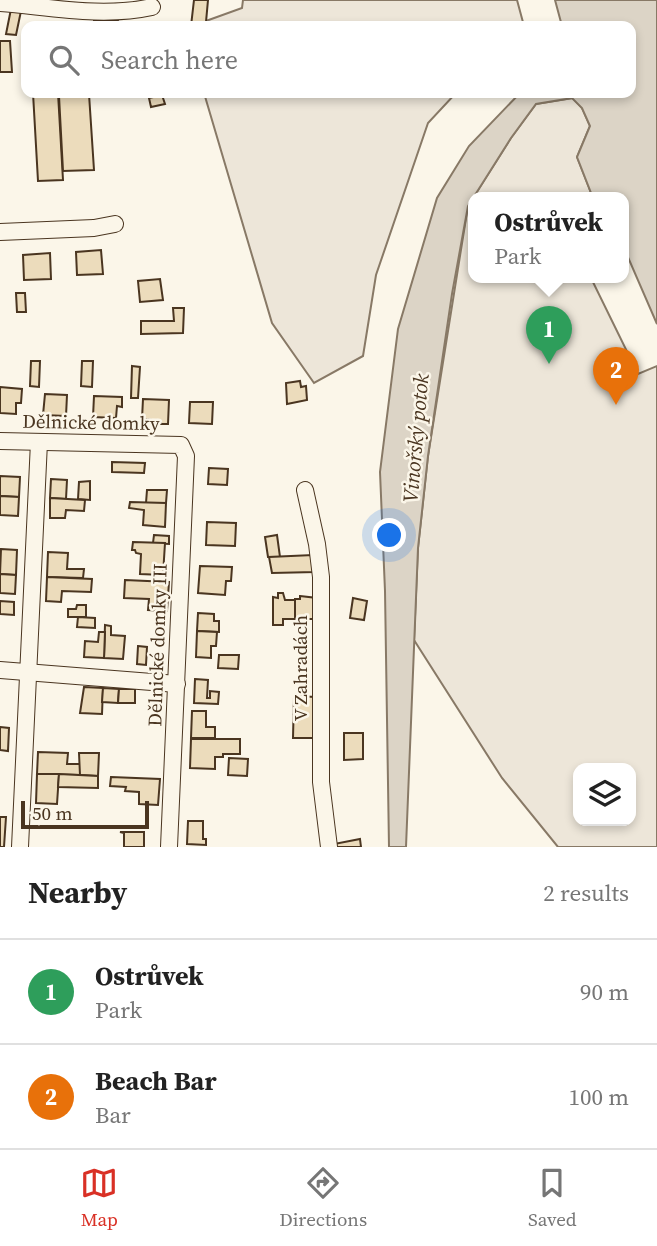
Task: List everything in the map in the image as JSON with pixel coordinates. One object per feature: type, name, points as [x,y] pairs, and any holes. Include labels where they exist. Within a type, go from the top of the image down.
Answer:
[{"type":"street","points":[[0,3],[104,12],[133,11],[152,6]]},
{"type":"street","points":[[0,232],[94,228],[114,224]]},
{"type":"street","name":"Dělnické domky","points":[[0,441],[181,444]]},
{"type":"street","points":[[20,847],[39,442]]},
{"type":"street","name":"Dělnické domky III","points":[[169,847],[186,456],[181,444]]},
{"type":"street","name":"V Zahradách","points":[[305,490],[321,577],[321,782],[329,847]]},
{"type":"street","points":[[0,670],[177,684]]},
{"type":"shaded area","points":[[243,0],[517,0],[523,21],[206,21],[242,8]]},
{"type":"shaded area","points":[[205,98],[451,98],[428,123],[376,275],[363,356],[314,383],[272,323]]},
{"type":"shaded area","points":[[573,98],[582,108],[590,126],[577,157],[591,192],[477,192],[536,104]]},
{"type":"shaded area","points":[[468,206],[468,283],[593,283],[638,374],[657,366],[657,847],[558,847],[502,778],[414,640],[418,548],[428,456]]},
{"type":"water","points":[[555,0],[657,0],[657,324],[629,260],[629,192],[591,192],[577,157],[590,126],[582,108],[572,98],[636,98],[636,21],[561,21]]},
{"type":"water","name":"Vinořský potok","points":[[515,98],[572,98],[536,104],[477,192],[468,192],[428,456],[418,548],[406,847],[389,847],[385,591],[380,472],[398,329],[437,198],[469,146]]},
{"type":"building","points":[[194,0],[208,0],[206,21],[192,21]]},
{"type":"building","points":[[11,9],[21,11],[16,35],[6,34]]},
{"type":"building","points":[[0,41],[10,41],[12,72],[0,72]]},
{"type":"building","points":[[33,98],[58,98],[63,180],[38,181]]},
{"type":"building","points":[[59,98],[89,98],[94,170],[63,171]]},
{"type":"building","points":[[149,98],[163,98],[165,104],[151,107]]},
{"type":"building","points":[[101,250],[103,274],[77,275],[76,252]]},
{"type":"building","points":[[50,253],[51,279],[24,280],[23,255]]},
{"type":"building","points":[[160,279],[163,300],[140,302],[138,281]]},
{"type":"building","points":[[16,293],[25,293],[26,312],[17,312]]},
{"type":"building","points":[[173,308],[184,308],[183,333],[141,334],[141,321],[174,321]]},
{"type":"building","points":[[31,361],[40,361],[39,387],[30,386]]},
{"type":"building","points":[[82,361],[93,361],[92,387],[81,386]]},
{"type":"building","points":[[132,366],[140,367],[138,398],[131,398]]},
{"type":"building","points":[[300,381],[301,387],[306,386],[307,400],[287,404],[286,383]]},
{"type":"building","points":[[0,387],[22,389],[21,403],[16,403],[16,414],[0,413]]},
{"type":"building","points":[[45,394],[67,395],[66,416],[43,415]]},
{"type":"building","points":[[94,396],[122,397],[122,407],[117,406],[116,418],[93,417]]},
{"type":"building","points":[[143,399],[169,400],[168,424],[142,419]]},
{"type":"building","points":[[190,402],[213,402],[212,424],[189,423]]},
{"type":"building","points":[[112,462],[145,463],[144,473],[112,472]]},
{"type":"building","points":[[209,468],[228,469],[227,485],[208,484]]},
{"type":"building","points":[[0,476],[20,477],[19,497],[0,496]]},
{"type":"building","points":[[51,479],[67,480],[66,499],[50,498]]},
{"type":"building","points":[[90,481],[90,500],[78,499],[79,482]]},
{"type":"building","points":[[147,490],[167,490],[166,503],[146,503]]},
{"type":"building","points":[[0,496],[19,497],[18,516],[0,515]]},
{"type":"building","points":[[50,498],[85,500],[84,511],[66,510],[65,518],[50,518]]},
{"type":"building","points":[[130,502],[166,503],[165,527],[143,525],[144,510],[129,508]]},
{"type":"building","points":[[207,522],[236,523],[235,546],[206,545]]},
{"type":"building","points":[[154,535],[169,536],[169,544],[153,543]]},
{"type":"building","points":[[277,535],[280,557],[268,557],[265,537]]},
{"type":"building","points":[[133,542],[165,543],[163,575],[140,574],[141,554],[132,550]]},
{"type":"building","points":[[1,549],[17,550],[16,575],[0,574]]},
{"type":"building","points":[[48,552],[68,553],[67,569],[84,569],[83,578],[47,577]]},
{"type":"building","points":[[313,555],[315,572],[272,573],[269,557]]},
{"type":"building","points":[[200,566],[232,567],[231,581],[226,581],[225,595],[198,593]]},
{"type":"building","points":[[0,574],[16,575],[15,594],[0,593]]},
{"type":"building","points":[[47,577],[92,579],[91,592],[62,591],[61,602],[46,601]]},
{"type":"building","points":[[125,580],[169,582],[167,611],[148,610],[149,599],[124,598]]},
{"type":"building","points":[[278,593],[283,593],[285,600],[295,600],[295,619],[283,619],[283,625],[273,625],[273,597],[278,598]]},
{"type":"building","points":[[300,596],[317,598],[317,619],[295,619],[295,599],[300,599]]},
{"type":"building","points":[[353,598],[367,601],[364,620],[350,618]]},
{"type":"building","points":[[0,601],[14,602],[14,615],[0,614]]},
{"type":"building","points":[[77,605],[86,605],[86,617],[68,617],[68,609],[76,609]]},
{"type":"building","points":[[198,613],[214,614],[214,621],[219,621],[219,632],[197,631]]},
{"type":"building","points":[[78,617],[95,618],[95,628],[77,627]]},
{"type":"building","points":[[105,625],[111,626],[111,635],[125,636],[123,659],[104,658]]},
{"type":"building","points":[[197,631],[217,632],[216,646],[211,646],[211,658],[196,657]]},
{"type":"building","points":[[99,632],[105,632],[104,658],[84,657],[85,641],[98,642]]},
{"type":"building","points":[[138,646],[147,647],[146,665],[137,664]]},
{"type":"building","points":[[219,655],[239,655],[238,669],[218,668]]},
{"type":"building","points":[[195,679],[208,680],[207,698],[210,698],[210,691],[219,692],[218,704],[194,703]]},
{"type":"building","points":[[84,687],[103,688],[102,714],[80,713]]},
{"type":"building","points":[[103,688],[119,689],[118,703],[102,702]]},
{"type":"building","points":[[119,689],[135,689],[135,703],[118,703]]},
{"type":"building","points":[[294,696],[316,697],[316,738],[293,738]]},
{"type":"building","points":[[192,711],[206,711],[206,727],[215,727],[215,738],[191,738]]},
{"type":"building","points":[[0,727],[9,728],[8,751],[0,750]]},
{"type":"building","points":[[344,733],[363,733],[363,759],[344,760]]},
{"type":"building","points":[[191,739],[240,739],[240,754],[215,757],[215,769],[190,768]]},
{"type":"building","points":[[38,752],[68,753],[67,764],[81,764],[80,775],[37,774]]},
{"type":"building","points":[[79,753],[99,753],[98,776],[80,775]]},
{"type":"building","points":[[229,758],[248,759],[247,776],[228,775]]},
{"type":"building","points":[[37,774],[59,774],[57,804],[36,803]]},
{"type":"building","points":[[59,774],[98,776],[98,788],[58,787]]},
{"type":"building","points":[[111,777],[160,779],[158,805],[139,804],[139,792],[125,791],[126,787],[110,786]]},
{"type":"building","points":[[0,817],[6,817],[4,847],[0,847]]},
{"type":"building","points":[[188,821],[203,821],[203,839],[206,839],[206,845],[187,844]]},
{"type":"building","points":[[120,832],[144,832],[144,847],[124,847],[124,833]]},
{"type":"building","points":[[360,839],[361,847],[334,847],[334,844]]},
{"type":"place","name":"Ostrůvek","points":[[549,364]]},
{"type":"place","name":"Beach Bar","points":[[616,405]]}]
